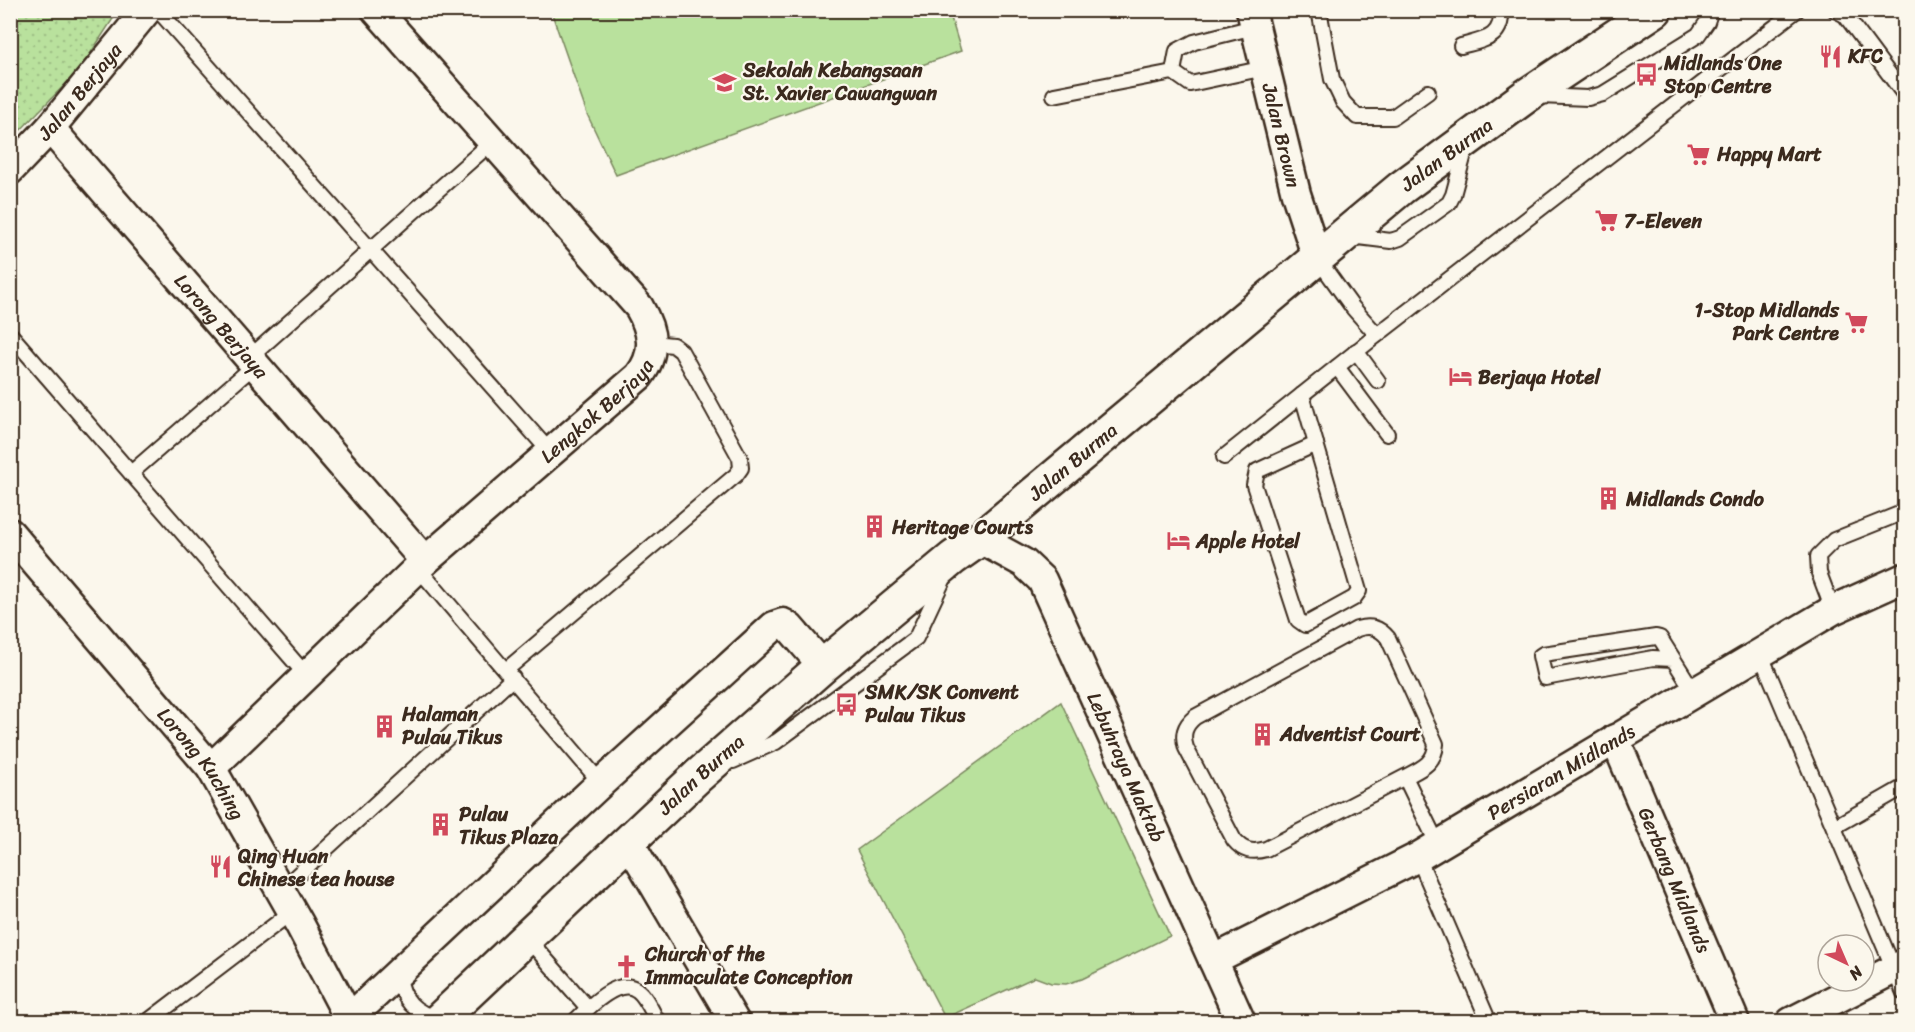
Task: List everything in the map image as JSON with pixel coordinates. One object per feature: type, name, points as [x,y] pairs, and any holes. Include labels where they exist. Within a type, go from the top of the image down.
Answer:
[{"type":"main road","name":"Jalan Burma","points":[[438,1020],[698,776],[823,666],[953,558],[980,539],[1401,188],[1526,96],[1655,10]]},
{"type":"street","name":"Jalan Berjaya","points":[[10,170],[50,128],[147,10]]},
{"type":"street","name":"Lengkok Berjaya","points":[[211,768],[422,565],[639,376],[647,366],[651,354],[652,333],[639,307],[376,10]]},
{"type":"street","name":"Jalan Brown","points":[[1252,19],[1296,194],[1317,258]]},
{"type":"street","name":"Lorong Berjaya","points":[[50,128],[394,526],[422,565]]},
{"type":"street","points":[[394,526],[434,531],[468,524]]},
{"type":"street","name":"Lorong Kuching","points":[[10,533],[211,768],[350,1020]]},
{"type":"street","name":"Lebuhraya Maktab","points":[[980,539],[1024,563],[1041,580],[1241,1022]]},
{"type":"street","name":"Persiaran Midlands","points":[[1213,960],[1428,851],[1833,610],[1905,578]]},
{"type":"street","points":[[350,1020],[602,783],[774,626],[783,623],[790,628],[823,666]]},
{"type":"street","name":"Gerbang Midlands","points":[[1615,739],[1735,1022]]},
{"type":"street","points":[[629,842],[735,1022]]},
{"type":"street","points":[[1791,1022],[1901,976]]},
{"type":"lane","points":[[158,10],[551,453]]},
{"type":"lane","points":[[1319,10],[1332,80],[1342,102],[1357,117],[1393,117],[1428,92]]},
{"type":"lane","points":[[1461,46],[1493,36],[1499,29],[1501,10]]},
{"type":"lane","points":[[1526,96],[1588,98],[1603,94],[1698,35],[1712,10]]},
{"type":"lane","points":[[1224,457],[1377,334],[1797,10]]},
{"type":"lane","points":[[1835,10],[1845,15],[1905,94]]},
{"type":"lane","points":[[1173,72],[1177,51],[1252,19]]},
{"type":"lane","points":[[1054,95],[1173,72],[1190,84],[1265,68]]},
{"type":"lane","points":[[131,473],[371,249],[493,141]]},
{"type":"lane","points":[[1317,258],[1353,308],[1377,334]]},
{"type":"lane","points":[[10,334],[306,675]]},
{"type":"lane","points":[[147,1022],[286,901],[509,674],[736,475],[741,468],[740,459],[681,351],[673,345],[652,343]]},
{"type":"lane","points":[[1356,351],[1378,381]]},
{"type":"lane","points":[[1336,367],[1387,434]]},
{"type":"lane","points":[[1302,395],[1359,591],[1354,598],[1305,625],[1298,620],[1254,484],[1257,471],[1316,444]]},
{"type":"lane","points":[[1833,610],[1819,573],[1818,556],[1834,540],[1905,512]]},
{"type":"lane","points":[[698,776],[776,742],[916,638],[953,558]]},
{"type":"lane","points":[[422,565],[509,674],[602,783]]},
{"type":"lane","points":[[1366,626],[1374,627],[1388,638],[1436,744],[1431,761],[1405,777],[1266,849],[1257,852],[1248,851],[1234,840],[1186,748],[1183,740],[1184,731],[1195,717],[1357,629],[1366,626]]},
{"type":"lane","points":[[1673,658],[1653,658],[1548,678],[1543,677],[1540,656],[1656,637],[1660,638],[1673,658],[1694,692]]},
{"type":"lane","points":[[1760,654],[1901,976]]},
{"type":"lane","points":[[1405,777],[1428,851],[1489,1022]]},
{"type":"lane","points":[[1834,826],[1905,788]]},
{"type":"lane","points":[[527,938],[588,1008]]},
{"type":"lane","points":[[398,975],[401,990],[412,1006],[438,1020]]},
{"type":"lane","points":[[574,1022],[588,1008],[615,988],[629,986],[639,991],[658,1022]]},
{"type":"green space","points":[[11,11],[118,11],[81,68],[11,140]]},
{"type":"green space","name":"Sekolah Kebangsaan St. Xavier Cawangwan","points":[[551,11],[949,11],[961,51],[616,175],[587,114]]},
{"type":"green space","points":[[1061,702],[1170,936],[1082,979],[1066,984],[1051,983],[1035,977],[945,1018],[857,850]]},
{"type":"place","name":"KFC","points":[[1830,56]]},
{"type":"place","name":"Midlands One Stop Centre","points":[[1646,74]]},
{"type":"place","name":"Sekolah Kebangsaan St. Xavier Cawangwan","points":[[725,82]]},
{"type":"place","name":"Happy Mart","points":[[1699,154]]},
{"type":"place","name":"7-Eleven","points":[[1606,221]]},
{"type":"place","name":"1-Stop Midlands Park Centre","points":[[1857,322]]},
{"type":"place","name":"Berjaya Hotel","points":[[1460,377]]},
{"type":"place","name":"Midlands Condo","points":[[1608,499]]},
{"type":"place","name":"Heritage Courts","points":[[874,527]]},
{"type":"place","name":"Apple Hotel","points":[[1178,541]]},
{"type":"place","name":"SMK/SK Convent Pulau Tikus","points":[[847,704]]},
{"type":"place","name":"Halaman Pulau Tikus","points":[[384,726]]},
{"type":"place","name":"Adventist Court","points":[[1262,734]]},
{"type":"place","name":"Pulau Tikus Plaza","points":[[441,825]]},
{"type":"place","name":"Qing Huan Chinese tea house","points":[[220,867]]},
{"type":"place","name":"Church of the Immaculate Conception","points":[[627,966]]}]
